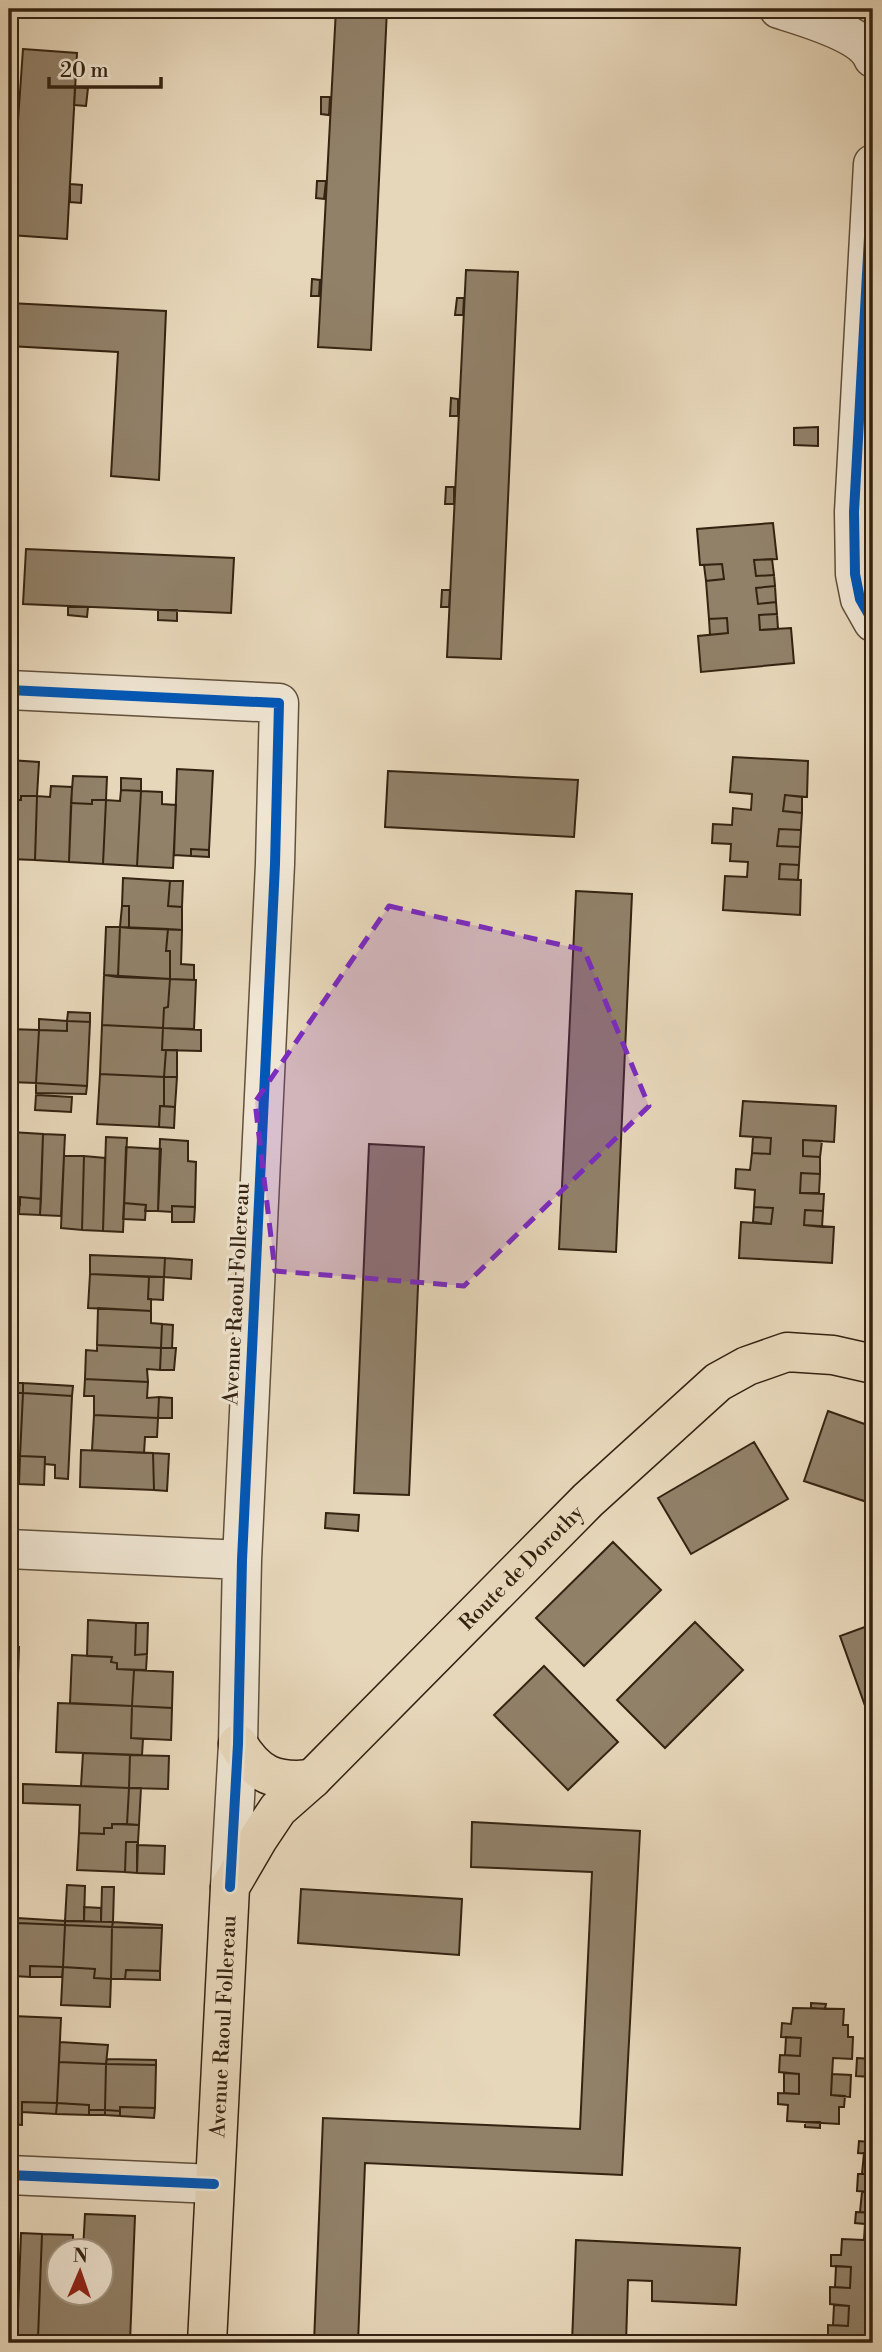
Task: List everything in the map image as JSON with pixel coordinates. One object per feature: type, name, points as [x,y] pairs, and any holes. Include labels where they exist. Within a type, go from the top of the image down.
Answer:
[{"type":"main road","name":"Route de Dorothy","points":[[230,1887],[278,1809],[312,1779],[588,1500],[719,1382],[747,1366],[787,1352],[833,1355],[873,1364]]},
{"type":"main road","points":[[237,1744],[246,1757],[265,1774],[294,1781],[312,1779]]},
{"type":"main road","name":"Avenue Raoul Follereau","points":[[207,2343],[230,1887]]},
{"type":"street","points":[[779,9],[848,35],[861,43],[873,58]]},
{"type":"street","points":[[873,164],[854,512],[855,574],[860,598],[873,622]]},
{"type":"street","name":"Avenue Raoul Follereau","points":[[9,690],[279,703],[275,864],[242,1560],[230,1887]]},
{"type":"street","points":[[9,1549],[242,1560]]},
{"type":"street","points":[[9,2175],[214,2184]]},
{"type":"highlighted area","points":[[389,906],[584,950],[649,1106],[464,1286],[275,1271],[255,1102]]},
{"type":"building","points":[[327,9],[336,9],[335,16],[326,15]]},
{"type":"building","points":[[336,9],[387,9],[371,350],[318,347]]},
{"type":"building","points":[[23,49],[77,53],[67,239],[10,235]]},
{"type":"building","points":[[75,87],[88,88],[86,106],[74,105]]},
{"type":"building","points":[[321,97],[330,97],[329,115],[321,114]]},
{"type":"building","points":[[317,181],[326,181],[324,199],[316,198]]},
{"type":"building","points":[[70,184],[82,185],[81,203],[70,202]]},
{"type":"building","points":[[466,270],[518,272],[501,659],[447,657]]},
{"type":"building","points":[[312,279],[320,280],[319,296],[311,296]]},
{"type":"building","points":[[457,298],[464,298],[463,315],[455,315]]},
{"type":"building","points":[[9,303],[166,311],[159,480],[111,476],[118,352],[9,346]]},
{"type":"building","points":[[451,398],[458,399],[458,416],[450,416]]},
{"type":"building","points":[[818,427],[818,446],[794,445],[794,428]]},
{"type":"building","points":[[446,487],[454,487],[454,504],[445,504]]},
{"type":"building","points":[[773,523],[777,559],[754,560],[756,576],[774,575],[775,586],[756,588],[758,604],[776,602],[777,614],[759,615],[760,630],[791,628],[794,663],[701,672],[698,636],[728,633],[727,618],[709,619],[706,581],[724,579],[722,564],[700,565],[697,529]]},
{"type":"building","points":[[26,549],[234,558],[231,613],[23,604]]},
{"type":"building","points":[[772,559],[774,575],[756,576],[754,560]]},
{"type":"building","points":[[722,564],[724,579],[706,581],[704,565]]},
{"type":"building","points":[[775,586],[776,602],[758,604],[756,588]]},
{"type":"building","points":[[442,590],[450,590],[449,607],[441,607]]},
{"type":"building","points":[[68,606],[88,607],[87,617],[68,615]]},
{"type":"building","points":[[158,610],[177,610],[177,621],[158,620]]},
{"type":"building","points":[[777,614],[778,629],[760,630],[759,615]]},
{"type":"building","points":[[727,618],[728,633],[710,635],[709,619]]},
{"type":"building","points":[[733,757],[808,761],[807,797],[785,795],[783,811],[802,813],[801,830],[779,829],[777,846],[800,847],[799,865],[780,864],[779,879],[801,880],[800,915],[723,910],[725,876],[747,877],[748,862],[730,861],[731,844],[712,843],[713,824],[732,825],[733,808],[751,810],[752,794],[730,792]]},
{"type":"building","points":[[9,760],[39,762],[37,796],[21,796],[21,800],[9,800]]},
{"type":"building","points":[[177,769],[213,771],[209,850],[191,849],[191,856],[174,855]]},
{"type":"building","points":[[388,771],[578,780],[574,837],[385,827]]},
{"type":"building","points":[[73,776],[107,777],[106,800],[92,800],[92,804],[71,803]]},
{"type":"building","points":[[121,778],[141,779],[141,791],[121,790]]},
{"type":"building","points":[[51,786],[72,787],[69,862],[35,860],[37,796],[50,797]]},
{"type":"building","points":[[121,790],[141,791],[137,866],[103,864],[106,800],[120,801]]},
{"type":"building","points":[[141,791],[162,792],[162,804],[176,805],[173,868],[137,866]]},
{"type":"building","points":[[785,795],[802,797],[802,813],[783,811]]},
{"type":"building","points":[[21,796],[37,796],[35,860],[9,859],[9,800],[21,800]]},
{"type":"building","points":[[92,800],[106,800],[103,864],[69,862],[71,803],[92,804]]},
{"type":"building","points":[[779,829],[801,830],[800,847],[777,846]]},
{"type":"building","points":[[191,849],[209,850],[209,857],[191,856]]},
{"type":"building","points":[[780,864],[799,865],[798,880],[779,879]]},
{"type":"building","points":[[123,878],[170,881],[168,906],[182,907],[182,930],[129,928],[129,906],[122,906]]},
{"type":"building","points":[[170,881],[183,881],[182,907],[168,906]]},
{"type":"building","points":[[576,891],[632,894],[616,1252],[559,1249]]},
{"type":"building","points":[[122,906],[129,906],[129,928],[120,927]]},
{"type":"building","points":[[106,927],[120,927],[118,977],[104,975]]},
{"type":"building","points":[[120,927],[168,929],[166,951],[170,951],[170,979],[118,977]]},
{"type":"building","points":[[168,929],[182,930],[181,964],[194,965],[194,980],[170,979],[170,951],[166,951]]},
{"type":"building","points":[[104,975],[170,979],[163,1028],[102,1025]]},
{"type":"building","points":[[170,979],[196,980],[194,1029],[163,1028]]},
{"type":"building","points":[[68,1012],[90,1013],[90,1022],[67,1021]]},
{"type":"building","points":[[39,1019],[67,1021],[67,1031],[39,1030]]},
{"type":"building","points":[[67,1021],[90,1022],[87,1086],[36,1083],[39,1030],[67,1031]]},
{"type":"building","points":[[102,1025],[163,1028],[162,1050],[166,1050],[164,1077],[100,1074]]},
{"type":"building","points":[[163,1028],[201,1030],[201,1051],[162,1050]]},
{"type":"building","points":[[9,1029],[39,1030],[36,1083],[9,1082]]},
{"type":"building","points":[[166,1050],[177,1050],[177,1077],[164,1077]]},
{"type":"building","points":[[100,1074],[164,1077],[164,1106],[160,1106],[159,1127],[97,1124]]},
{"type":"building","points":[[164,1077],[177,1077],[175,1107],[164,1106]]},
{"type":"building","points":[[36,1083],[87,1086],[86,1094],[36,1093]]},
{"type":"building","points":[[36,1095],[72,1097],[71,1112],[35,1110]]},
{"type":"building","points":[[743,1101],[836,1106],[834,1142],[803,1140],[803,1156],[820,1157],[820,1174],[801,1173],[800,1193],[824,1194],[823,1211],[805,1210],[804,1225],[834,1227],[832,1263],[739,1258],[741,1222],[771,1224],[773,1208],[754,1207],[755,1190],[735,1188],[736,1169],[750,1170],[752,1153],[770,1154],[771,1138],[740,1136]]},
{"type":"building","points":[[160,1106],[175,1107],[174,1128],[159,1127]]},
{"type":"building","points":[[11,1132],[43,1134],[41,1199],[20,1197],[20,1205],[9,1204]]},
{"type":"building","points":[[43,1134],[65,1135],[61,1216],[40,1215]]},
{"type":"building","points":[[106,1137],[127,1138],[123,1232],[103,1231]]},
{"type":"building","points":[[753,1137],[771,1138],[770,1154],[752,1153]]},
{"type":"building","points":[[160,1139],[188,1141],[188,1161],[196,1162],[195,1207],[172,1206],[172,1212],[158,1211]]},
{"type":"building","points":[[803,1140],[822,1141],[820,1157],[803,1156]]},
{"type":"building","points":[[369,1144],[424,1147],[409,1495],[354,1493]]},
{"type":"building","points":[[126,1147],[161,1149],[158,1211],[145,1211],[146,1205],[124,1203]]},
{"type":"building","points":[[64,1156],[84,1156],[82,1230],[61,1228]]},
{"type":"building","points":[[84,1156],[105,1158],[103,1231],[82,1230]]},
{"type":"building","points":[[801,1173],[820,1174],[819,1193],[800,1193]]},
{"type":"building","points":[[20,1197],[41,1199],[40,1215],[19,1214]]},
{"type":"building","points":[[124,1203],[146,1205],[145,1220],[123,1219]]},
{"type":"building","points":[[172,1206],[195,1207],[194,1222],[172,1222]]},
{"type":"building","points":[[754,1207],[773,1208],[771,1224],[753,1222]]},
{"type":"building","points":[[805,1210],[823,1211],[822,1227],[804,1225]]},
{"type":"building","points":[[90,1255],[165,1258],[164,1277],[90,1274]]},
{"type":"building","points":[[165,1258],[192,1260],[191,1279],[164,1277]]},
{"type":"building","points":[[90,1274],[149,1277],[148,1299],[151,1299],[151,1311],[88,1308]]},
{"type":"building","points":[[149,1277],[164,1277],[163,1300],[148,1299]]},
{"type":"building","points":[[98,1308],[151,1311],[151,1323],[162,1324],[161,1348],[97,1345]]},
{"type":"building","points":[[162,1324],[173,1325],[172,1348],[161,1348]]},
{"type":"building","points":[[97,1345],[161,1348],[160,1370],[147,1369],[148,1382],[85,1379],[86,1350],[97,1351]]},
{"type":"building","points":[[161,1348],[176,1348],[174,1370],[160,1370]]},
{"type":"building","points":[[85,1379],[148,1382],[147,1398],[159,1397],[158,1418],[94,1415],[94,1396],[84,1396]]},
{"type":"building","points":[[9,1383],[23,1383],[23,1393],[9,1393]]},
{"type":"building","points":[[23,1383],[73,1386],[72,1396],[23,1393]]},
{"type":"building","points":[[9,1393],[23,1393],[20,1456],[9,1456]]},
{"type":"building","points":[[23,1393],[72,1396],[68,1479],[55,1478],[55,1465],[45,1464],[45,1457],[20,1456]]},
{"type":"building","points":[[159,1397],[172,1398],[172,1418],[158,1418]]},
{"type":"building","points":[[828,1411],[873,1427],[873,1504],[804,1481]]},
{"type":"building","points":[[94,1415],[158,1418],[157,1437],[145,1437],[144,1453],[92,1450]]},
{"type":"building","points":[[754,1442],[788,1499],[691,1554],[658,1498]]},
{"type":"building","points":[[81,1450],[153,1453],[154,1490],[80,1487]]},
{"type":"building","points":[[153,1453],[169,1454],[167,1491],[154,1490]]},
{"type":"building","points":[[9,1456],[20,1456],[19,1484],[9,1484]]},
{"type":"building","points":[[20,1456],[45,1457],[44,1485],[19,1484]]},
{"type":"building","points":[[326,1513],[359,1515],[358,1531],[325,1528]]},
{"type":"building","points":[[613,1542],[661,1590],[584,1666],[536,1618]]},
{"type":"building","points":[[88,1620],[136,1623],[135,1655],[147,1654],[146,1670],[117,1669],[117,1663],[111,1662],[112,1657],[87,1656]]},
{"type":"building","points":[[695,1622],[743,1670],[665,1748],[617,1700]]},
{"type":"building","points":[[136,1623],[148,1623],[147,1654],[135,1655]]},
{"type":"building","points":[[873,1624],[873,1728],[840,1636]]},
{"type":"building","points":[[9,1647],[19,1647],[17,1703],[9,1702]]},
{"type":"building","points":[[72,1655],[112,1657],[111,1662],[117,1663],[117,1669],[134,1670],[132,1706],[70,1703]]},
{"type":"building","points":[[544,1666],[618,1742],[568,1790],[494,1715]]},
{"type":"building","points":[[134,1670],[173,1672],[172,1708],[132,1706]]},
{"type":"building","points":[[58,1703],[132,1706],[131,1738],[143,1739],[142,1755],[56,1752]]},
{"type":"building","points":[[132,1706],[172,1708],[171,1740],[131,1738]]},
{"type":"building","points":[[83,1753],[130,1755],[129,1788],[81,1786]]},
{"type":"building","points":[[872,1754],[873,1846],[870,1846]]},
{"type":"building","points":[[130,1755],[169,1756],[168,1789],[129,1788]]},
{"type":"building","points":[[23,1784],[129,1788],[127,1824],[112,1824],[112,1828],[104,1828],[104,1834],[79,1833],[80,1805],[23,1803]]},
{"type":"building","points":[[129,1788],[141,1788],[139,1825],[127,1824]]},
{"type":"building","points":[[472,1822],[640,1831],[622,2175],[365,2163],[358,2343],[314,2343],[323,2118],[580,2129],[592,1872],[471,1867]]},
{"type":"building","points":[[112,1824],[139,1825],[138,1842],[126,1842],[125,1872],[77,1870],[79,1833],[104,1834],[104,1828],[112,1828]]},
{"type":"building","points":[[126,1842],[138,1842],[137,1873],[125,1872]]},
{"type":"building","points":[[137,1845],[165,1846],[164,1874],[137,1873]]},
{"type":"building","points":[[869,1874],[873,1874],[873,1968],[866,1968]]},
{"type":"building","points":[[67,1885],[85,1886],[84,1921],[65,1921]]},
{"type":"building","points":[[102,1887],[114,1887],[113,1922],[101,1922]]},
{"type":"building","points":[[301,1889],[462,1899],[459,1955],[298,1943]]},
{"type":"building","points":[[84,1907],[101,1908],[101,1922],[84,1921]]},
{"type":"building","points":[[17,1918],[65,1921],[65,1925],[17,1923]]},
{"type":"building","points":[[65,1921],[113,1922],[112,1927],[65,1925]]},
{"type":"building","points":[[113,1922],[162,1925],[162,1928],[112,1927]]},
{"type":"building","points":[[17,1923],[65,1925],[63,1967],[30,1966],[30,1977],[14,1976]]},
{"type":"building","points":[[65,1925],[112,1927],[111,1979],[94,1978],[95,1969],[63,1967]]},
{"type":"building","points":[[112,1927],[162,1928],[160,1971],[126,1970],[125,1979],[111,1979]]},
{"type":"building","points":[[30,1966],[63,1967],[62,1977],[30,1977]]},
{"type":"building","points":[[63,1967],[95,1969],[94,1978],[111,1979],[110,2007],[61,2005]]},
{"type":"building","points":[[126,1970],[160,1971],[160,1980],[125,1979]]},
{"type":"building","points":[[811,2003],[826,2004],[825,2009],[811,2008]]},
{"type":"building","points":[[793,2008],[844,2009],[843,2025],[848,2025],[848,2037],[853,2037],[852,2059],[833,2058],[831,2095],[845,2096],[844,2107],[839,2107],[839,2124],[787,2121],[788,2105],[778,2104],[778,2093],[799,2094],[799,2074],[779,2072],[780,2055],[800,2056],[801,2038],[781,2037],[782,2023],[791,2024]]},
{"type":"building","points":[[12,2016],[61,2018],[57,2103],[22,2102],[22,2125],[9,2124]]},
{"type":"building","points":[[786,2037],[801,2038],[800,2056],[785,2055]]},
{"type":"building","points":[[60,2042],[108,2045],[106,2064],[59,2062]]},
{"type":"building","points":[[857,2058],[872,2059],[871,2077],[856,2076]]},
{"type":"building","points":[[107,2059],[156,2060],[156,2065],[106,2064]]},
{"type":"building","points":[[59,2062],[106,2064],[105,2110],[89,2110],[89,2105],[57,2103]]},
{"type":"building","points":[[106,2064],[156,2065],[155,2108],[120,2107],[120,2111],[105,2110]]},
{"type":"building","points":[[784,2073],[799,2074],[799,2094],[784,2093]]},
{"type":"building","points":[[832,2074],[851,2075],[850,2097],[831,2095]]},
{"type":"building","points":[[22,2102],[57,2103],[56,2114],[22,2112]]},
{"type":"building","points":[[57,2103],[89,2105],[89,2115],[56,2114]]},
{"type":"building","points":[[120,2107],[155,2108],[154,2118],[120,2116]]},
{"type":"building","points":[[89,2110],[105,2110],[105,2115],[89,2115]]},
{"type":"building","points":[[105,2110],[120,2111],[120,2116],[105,2115]]},
{"type":"building","points":[[805,2122],[820,2122],[820,2128],[805,2127]]},
{"type":"building","points":[[869,2126],[873,2126],[873,2154],[858,2153],[859,2141],[869,2142]]},
{"type":"building","points":[[864,2153],[873,2154],[873,2174],[862,2174]]},
{"type":"building","points":[[858,2174],[873,2174],[873,2192],[857,2191]]},
{"type":"building","points":[[862,2192],[873,2192],[873,2213],[860,2212]]},
{"type":"building","points":[[856,2212],[873,2213],[873,2343],[838,2343],[838,2337],[828,2336],[828,2325],[848,2326],[849,2306],[830,2304],[830,2287],[850,2288],[851,2267],[831,2266],[831,2255],[841,2255],[842,2239],[864,2240],[865,2224],[855,2223]]},
{"type":"building","points":[[85,2214],[135,2216],[130,2342],[38,2338],[42,2234],[73,2235],[46,2236],[46,2306],[116,2306],[116,2236],[84,2236]]},
{"type":"building","points":[[21,2233],[42,2234],[38,2338],[17,2336]]},
{"type":"building","points":[[576,2240],[740,2248],[736,2305],[652,2301],[652,2281],[628,2280],[626,2343],[572,2343]]},
{"type":"building","points":[[836,2266],[851,2267],[850,2288],[835,2287]]},
{"type":"building","points":[[834,2305],[849,2306],[848,2326],[833,2325]]},
{"type":"cycle path","points":[[873,164],[854,512],[855,574],[860,599],[873,622]]},
{"type":"cycle path","points":[[9,690],[279,703],[275,864],[242,1560],[238,1744],[230,1887]]},
{"type":"cycle path","points":[[9,2175],[214,2184]]}]
